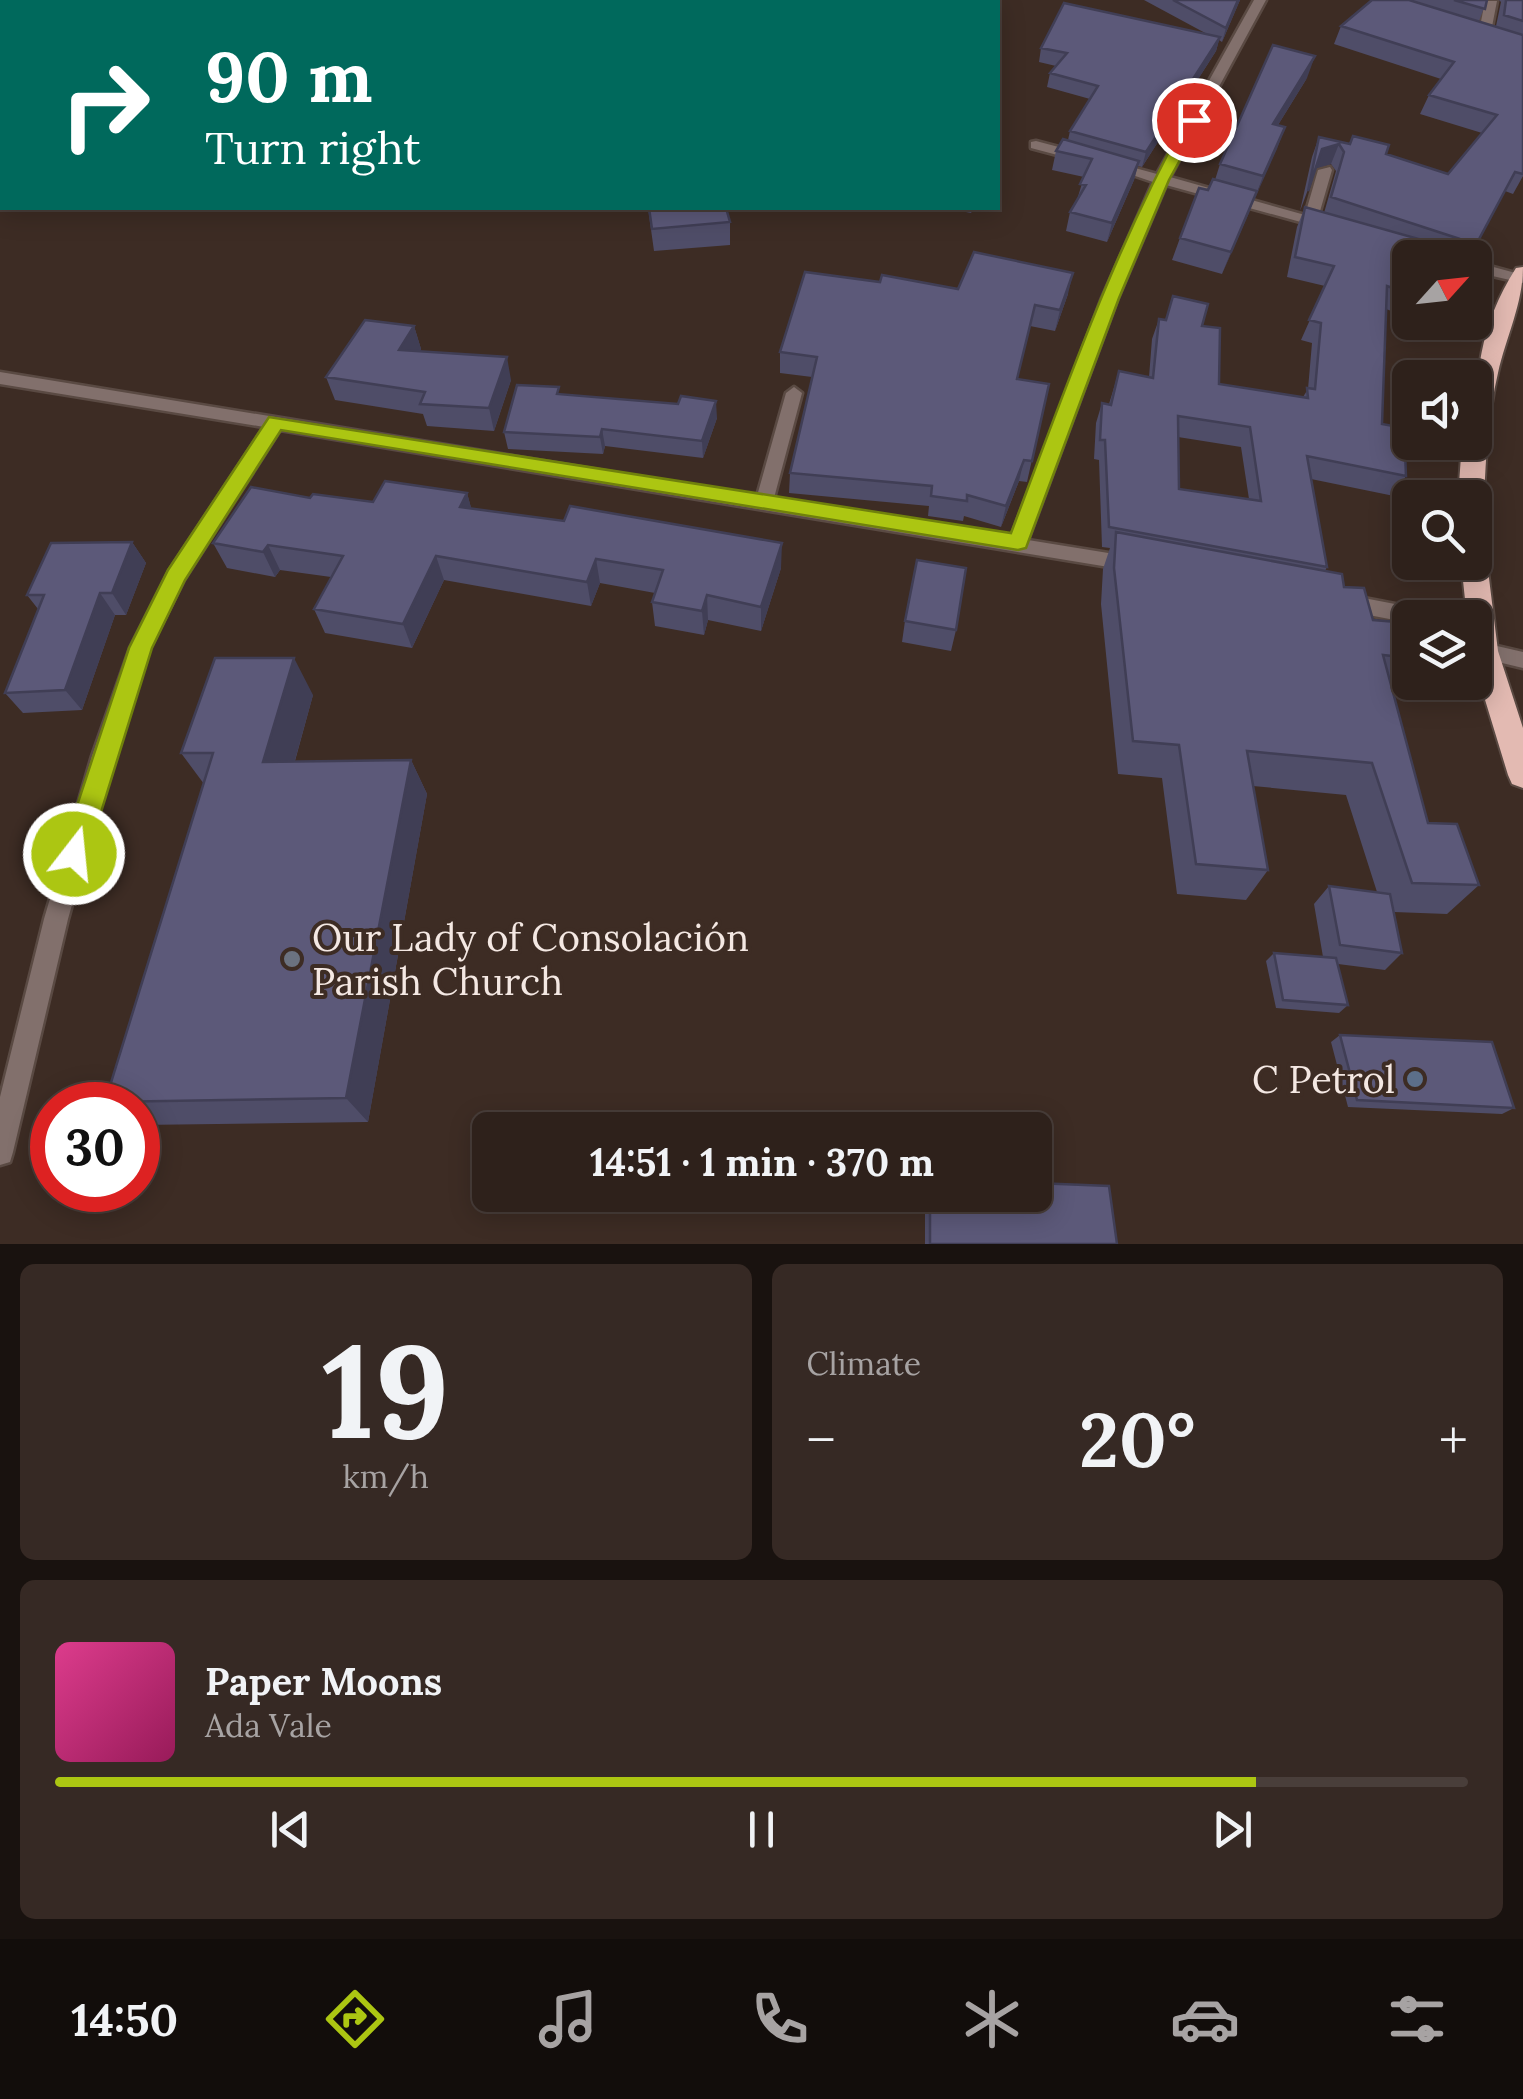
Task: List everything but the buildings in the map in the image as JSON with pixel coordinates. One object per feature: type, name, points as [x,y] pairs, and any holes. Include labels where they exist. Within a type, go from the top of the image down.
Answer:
[{"type":"highway","points":[[1492,362],[1522,277]]},
{"type":"highway","points":[[1492,674],[1523,775]]},
{"type":"street","points":[[1018,542],[1110,298],[1161,180],[1260,0]]},
{"type":"street","points":[[1466,32],[1490,39],[1492,1]]},
{"type":"street","points":[[1036,144],[1344,230]]},
{"type":"street","points":[[1310,221],[1325,170]]},
{"type":"street","points":[[1492,271],[1522,277]]},
{"type":"street","points":[[0,378],[1018,542],[1159,569]]},
{"type":"street","points":[[764,502],[794,393]]},
{"type":"street","points":[[0,1152],[56,919],[102,756],[140,648],[176,576],[276,422]]},
{"type":"street","points":[[1330,600],[1392,612]]},
{"type":"street","points":[[1492,642],[1523,660]]},
{"type":"place","name":"Our Lady of Consolación Parish Church","points":[[292,959]]},
{"type":"place","name":"C Petrol","points":[[1415,1079]]},
{"type":"route","points":[[74,854],[102,756],[140,648],[176,576],[276,422],[1018,542],[1110,298],[1161,180],[1194,120]]}]
